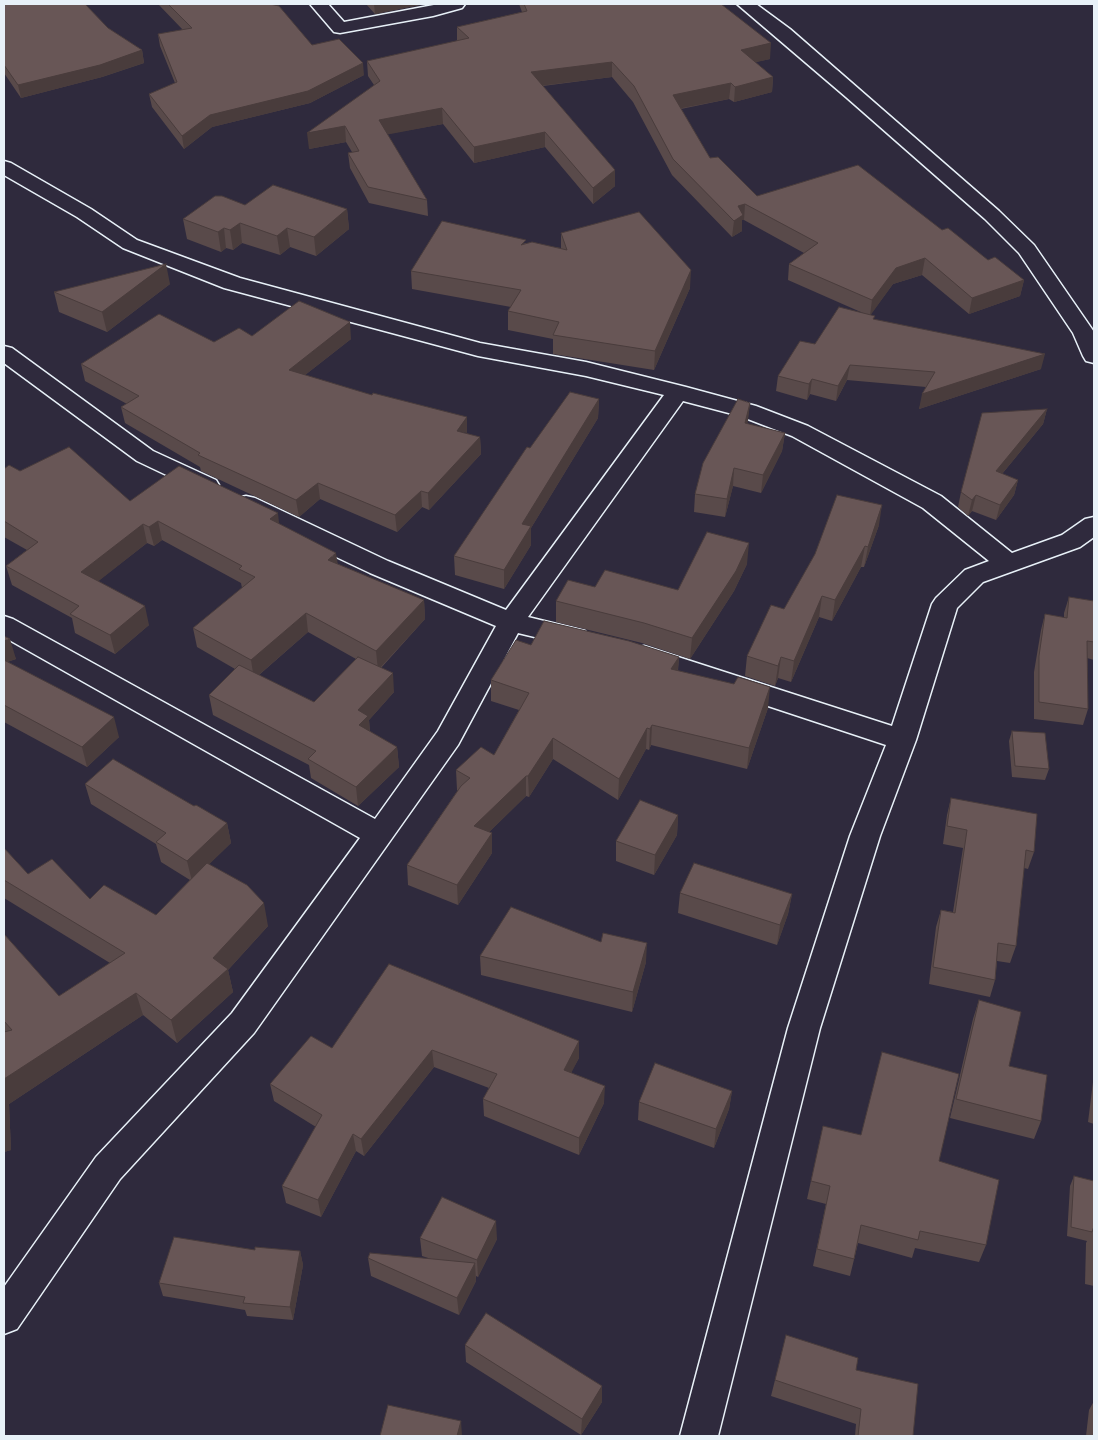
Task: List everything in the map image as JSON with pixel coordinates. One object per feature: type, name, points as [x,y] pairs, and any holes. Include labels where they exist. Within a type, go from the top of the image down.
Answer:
[{"type":"street","points":[[319,4],[340,28],[434,11],[456,4]]},
{"type":"street","points":[[745,4],[784,34],[992,215],[1027,249],[1089,332],[1094,356]]},
{"type":"street","points":[[4,167],[84,213],[130,244],[232,283],[478,349],[586,370],[748,411],[800,432],[932,502],[1009,564]]},
{"type":"street","points":[[4,353],[145,456],[379,567],[511,622],[596,643]]},
{"type":"street","points":[[4,1317],[108,1168],[242,1023],[380,835],[448,738],[511,622],[678,392]]},
{"type":"street","points":[[699,1436],[804,1028],[865,836],[902,740],[945,604],[974,576],[1071,541],[1094,525]]},
{"type":"street","points":[[4,625],[380,835]]},
{"type":"street","points":[[624,650],[902,740]]},
{"type":"building","points":[[4,4],[85,4],[108,28],[142,50],[100,65],[18,85],[4,65]]},
{"type":"building","points":[[168,4],[270,4],[279,6],[312,45],[339,39],[363,63],[308,91],[210,115],[182,136],[149,94],[177,82],[158,34],[192,28]]},
{"type":"building","points":[[524,4],[721,4],[771,43],[741,50],[773,77],[735,87],[731,83],[673,95],[710,158],[718,157],[757,196],[858,165],[942,230],[948,228],[988,260],[995,257],[1024,280],[972,298],[925,258],[896,268],[872,300],[789,264],[818,243],[745,204],[738,206],[743,215],[734,221],[673,159],[634,86],[612,62],[531,72],[615,170],[593,188],[545,132],[474,147],[442,108],[379,120],[427,200],[368,187],[348,153],[359,151],[345,126],[307,133],[380,81],[367,61],[469,38],[457,27],[527,11]]},
{"type":"building","points":[[273,185],[347,209],[314,237],[287,228],[277,236],[240,223],[230,230],[224,228],[218,232],[183,219],[215,196],[222,196],[245,205]]},
{"type":"building","points":[[639,212],[691,270],[655,351],[553,335],[559,322],[508,311],[521,290],[411,271],[442,221],[526,240],[521,245],[532,242],[567,250],[561,233]]},
{"type":"building","points":[[166,264],[102,312],[54,292]]},
{"type":"building","points":[[299,301],[350,322],[289,370],[372,395],[373,393],[467,417],[457,431],[480,437],[428,493],[421,491],[395,515],[318,483],[296,500],[198,455],[200,453],[121,407],[139,396],[81,364],[159,314],[214,342],[239,328],[252,336]]},
{"type":"building","points":[[839,307],[875,316],[873,319],[1045,354],[922,394],[935,372],[850,365],[838,386],[812,379],[809,384],[778,376],[800,341],[815,344]]},
{"type":"building","points":[[570,392],[599,399],[522,524],[531,526],[504,570],[454,556],[527,447],[530,448]]},
{"type":"building","points":[[738,399],[750,403],[745,423],[785,433],[763,475],[734,468],[727,499],[695,494],[703,463]]},
{"type":"building","points":[[1047,409],[996,471],[1018,480],[1000,505],[976,495],[972,500],[961,492],[982,413]]},
{"type":"building","points":[[69,447],[130,501],[179,466],[278,513],[270,519],[336,553],[328,560],[424,600],[376,651],[306,613],[251,660],[193,628],[255,577],[239,569],[242,566],[158,521],[149,527],[143,524],[81,572],[145,606],[110,635],[70,614],[79,606],[6,566],[38,542],[4,521],[4,469],[9,465],[20,471]]},
{"type":"building","points":[[837,495],[882,505],[868,547],[865,546],[835,600],[822,596],[794,661],[781,657],[778,666],[747,656],[771,605],[784,609],[815,554]]},
{"type":"building","points":[[707,532],[749,543],[736,571],[692,638],[644,623],[556,601],[568,580],[595,587],[605,570],[678,590]]},
{"type":"building","points":[[1069,597],[1094,601],[1094,642],[1087,641],[1088,709],[1039,702],[1039,656],[1045,614],[1067,618]]},
{"type":"building","points":[[544,621],[629,641],[679,657],[671,669],[734,684],[738,677],[770,687],[749,748],[652,725],[650,729],[647,728],[619,779],[553,738],[528,776],[474,826],[492,833],[457,885],[407,865],[461,786],[470,778],[456,770],[481,747],[494,755],[529,693],[491,680],[516,640],[531,645]]},
{"type":"building","points":[[358,657],[393,673],[358,710],[368,716],[359,725],[397,747],[356,787],[308,759],[316,751],[209,695],[239,665],[314,702]]},
{"type":"building","points":[[4,660],[114,717],[82,747],[4,705]]},
{"type":"building","points":[[1012,731],[1045,733],[1049,769],[1015,766]]},
{"type":"building","points":[[113,759],[227,823],[187,861],[156,842],[166,833],[85,784]]},
{"type":"building","points":[[951,798],[1037,814],[1034,852],[1026,850],[1016,946],[998,943],[995,980],[933,967],[941,910],[955,913],[967,830],[947,826]]},
{"type":"building","points":[[640,800],[678,815],[655,855],[616,841]]},
{"type":"building","points":[[4,848],[28,874],[52,859],[90,899],[104,885],[156,915],[207,863],[247,885],[264,903],[213,958],[228,969],[171,1020],[136,993],[4,1079],[4,1032],[12,1030],[4,1021],[4,934],[59,996],[125,953],[4,880]]},
{"type":"building","points":[[694,863],[792,894],[780,925],[680,893]]},
{"type":"building","points":[[511,907],[601,942],[603,933],[647,943],[633,992],[480,956]]},
{"type":"building","points":[[389,964],[579,1041],[564,1070],[605,1086],[579,1138],[483,1099],[497,1074],[432,1050],[361,1139],[353,1134],[318,1200],[282,1186],[322,1115],[270,1084],[311,1036],[332,1048]]},
{"type":"building","points":[[979,1000],[1021,1012],[1009,1066],[1047,1075],[1041,1121],[956,1099]]},
{"type":"building","points":[[882,1052],[959,1074],[939,1161],[999,1180],[986,1245],[920,1231],[918,1240],[861,1225],[854,1259],[817,1249],[830,1186],[811,1181],[823,1126],[861,1135]]},
{"type":"building","points":[[655,1063],[732,1091],[716,1129],[639,1102]]},
{"type":"building","points":[[1074,1176],[1094,1181],[1094,1226],[1092,1232],[1071,1227]]},
{"type":"building","points":[[442,1197],[496,1221],[477,1260],[420,1238]]},
{"type":"building","points":[[174,1237],[255,1250],[255,1247],[300,1251],[290,1307],[243,1303],[245,1297],[159,1283]]},
{"type":"building","points":[[370,1253],[475,1263],[457,1298],[368,1258]]},
{"type":"building","points":[[486,1313],[602,1386],[582,1419],[465,1345]]},
{"type":"building","points":[[786,1335],[858,1358],[856,1370],[918,1384],[913,1436],[858,1436],[861,1409],[775,1380]]},
{"type":"building","points":[[388,1405],[461,1421],[457,1436],[380,1436]]}]
